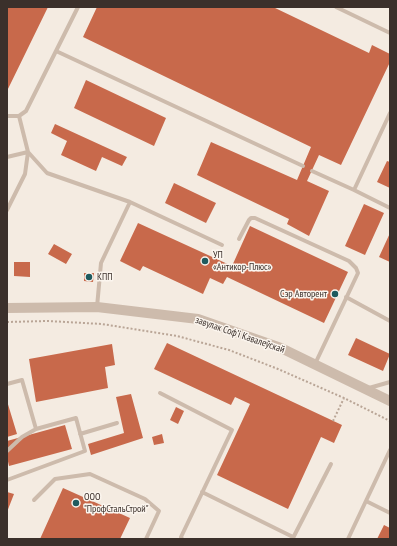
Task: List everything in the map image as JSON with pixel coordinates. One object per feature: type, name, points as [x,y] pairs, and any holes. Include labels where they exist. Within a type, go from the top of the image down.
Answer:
[{"type":"street","name":"завулак Софʼі Кавалеўскай","points":[[7,308],[97,307],[198,319],[281,348],[390,400]]},
{"type":"lane","points":[[7,116],[19,116],[26,111],[78,7]]},
{"type":"lane","points":[[336,7],[390,33]]},
{"type":"lane","points":[[56,51],[303,166]]},
{"type":"lane","points":[[354,190],[390,113]]},
{"type":"lane","points":[[7,210],[25,174],[28,152],[19,116]]},
{"type":"lane","points":[[7,157],[28,152]]},
{"type":"lane","points":[[28,152],[48,173],[130,202],[222,245]]},
{"type":"lane","points":[[312,171],[390,208]]},
{"type":"lane","points":[[97,307],[100,263],[130,202]]},
{"type":"lane","points":[[239,239],[249,220],[251,218],[255,218],[348,261],[356,268],[358,273],[314,364]]},
{"type":"lane","points":[[346,297],[390,321]]},
{"type":"lane","points":[[7,384],[22,380],[36,430]]},
{"type":"lane","points":[[367,389],[390,382]]},
{"type":"lane","points":[[160,393],[232,430],[181,537],[182,539]]},
{"type":"lane","points":[[7,451],[22,437],[36,430],[76,418],[84,451],[7,480]]},
{"type":"lane","points":[[80,434],[117,423]]},
{"type":"lane","points":[[348,539],[390,450]]},
{"type":"lane","points":[[202,492],[293,538],[331,464]]},
{"type":"lane","points":[[34,500],[55,479],[90,474],[145,499],[159,511],[146,539]]},
{"type":"lane","points":[[366,501],[390,513]]},
{"type":"path","points":[[7,322],[48,321],[102,324],[177,336],[229,350],[278,369],[344,398],[390,421]]},
{"type":"path","points":[[333,421],[344,398]]},
{"type":"building","points":[[7,7],[48,7],[7,91]]},
{"type":"building","points":[[97,7],[273,7],[369,53],[372,45],[390,54],[390,62],[341,165],[319,155],[307,181],[329,191],[309,236],[287,224],[289,219],[197,175],[211,142],[297,180],[311,147],[83,37]]},
{"type":"building","points":[[86,80],[166,118],[154,146],[74,108]]},
{"type":"building","points":[[55,124],[127,157],[122,166],[102,157],[96,171],[61,155],[67,141],[51,133]]},
{"type":"building","points":[[387,161],[390,162],[390,188],[377,182]]},
{"type":"building","points":[[174,183],[216,203],[206,223],[165,203]]},
{"type":"building","points":[[364,204],[384,213],[365,255],[345,246]]},
{"type":"building","points":[[138,223],[232,266],[250,226],[348,272],[324,323],[227,277],[223,284],[210,278],[203,294],[143,266],[140,271],[120,261]]},
{"type":"building","points":[[390,233],[390,262],[379,257]]},
{"type":"building","points":[[54,244],[72,254],[66,264],[48,254]]},
{"type":"building","points":[[14,262],[30,262],[30,277],[14,276]]},
{"type":"building","name":"КПП","points":[[84,273],[94,273],[93,282],[84,281]]},
{"type":"building","points":[[356,338],[390,354],[383,371],[348,355]]},
{"type":"building","points":[[167,343],[342,425],[334,443],[321,437],[288,509],[217,475],[250,404],[235,397],[231,405],[154,369]]},
{"type":"building","points":[[112,344],[115,365],[105,367],[108,388],[36,402],[29,359]]},
{"type":"building","points":[[131,394],[143,438],[91,455],[88,444],[124,433],[116,397]]},
{"type":"building","points":[[7,401],[17,434],[7,437]]},
{"type":"building","points":[[176,407],[184,411],[178,424],[170,420]]},
{"type":"building","points":[[65,425],[72,449],[9,466],[7,457],[7,441]]},
{"type":"building","points":[[162,434],[164,443],[154,445],[152,437]]},
{"type":"building","name":"ООО \"ПрофСтальСтрой\"","points":[[63,488],[130,518],[120,539],[40,539]]},
{"type":"building","points":[[7,492],[14,494],[7,512]]},
{"type":"building","points":[[384,525],[390,528],[390,539],[377,539]]},
{"type":"place","name":"УП «Антикор-Плюс»","points":[[205,261]]},
{"type":"place","name":"КПП","points":[[89,277]]},
{"type":"place","name":"Сэр Авторент","points":[[335,294]]},
{"type":"place","name":"ООО \"ПрофСтальСтрой\"","points":[[76,503]]}]
